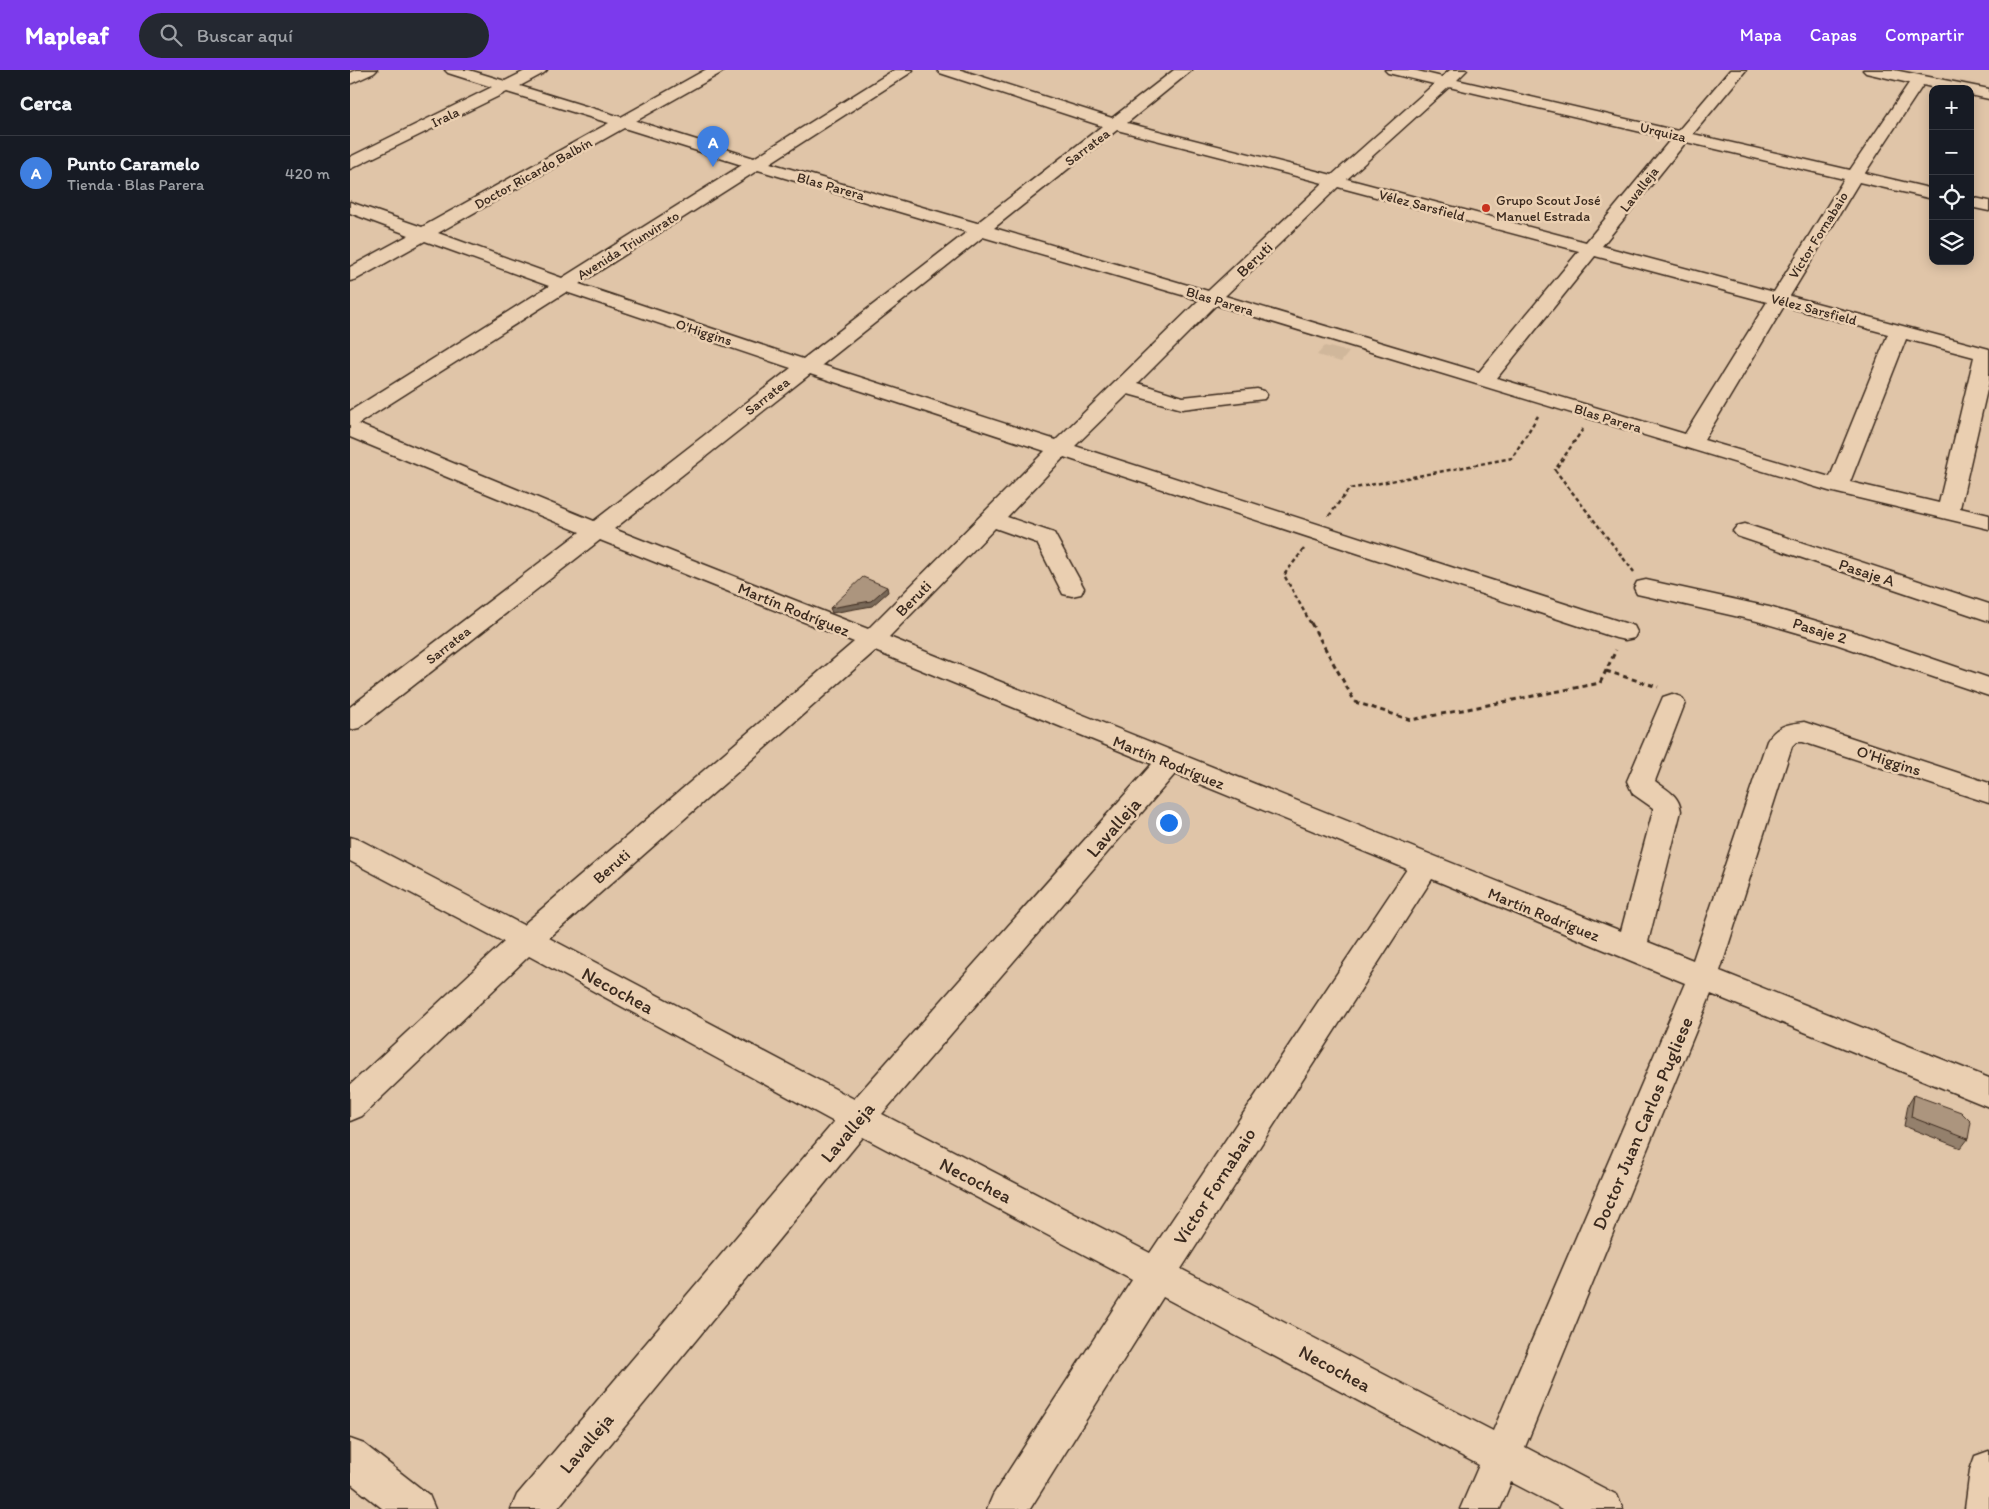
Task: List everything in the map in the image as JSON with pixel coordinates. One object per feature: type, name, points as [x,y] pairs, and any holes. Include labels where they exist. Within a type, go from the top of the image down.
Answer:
[{"type":"street","points":[[350,79],[369,70]]},
{"type":"street","name":"Blas Parera","points":[[453,70],[756,164],[1212,298],[1837,486],[1989,522]]},
{"type":"street","name":"Irala","points":[[350,164],[539,70]]},
{"type":"street","name":"Doctor Ricardo Balbín","points":[[350,275],[716,70]]},
{"type":"street","name":"Avenida Triunvirato","points":[[350,420],[905,70]]},
{"type":"street","name":"Vélez Sarsfield","points":[[945,70],[1116,125],[1336,181],[1987,354]]},
{"type":"street","name":"Sarratea","points":[[350,721],[597,531],[1184,70]]},
{"type":"street","name":"Urquiza","points":[[1393,70],[1452,76],[1681,136],[1929,193]]},
{"type":"street","name":"Lavalleja","points":[[1484,380],[1591,250],[1681,136],[1738,70]]},
{"type":"street","points":[[1871,70],[1912,76],[1947,85]]},
{"type":"street","name":"Beruti","points":[[350,1106],[526,940],[872,640],[1212,298],[1336,181],[1452,76]]},
{"type":"street","name":"Víctor Fornabaio","points":[[1691,443],[1854,176],[1912,76]]},
{"type":"street","points":[[1974,91],[1989,94]]},
{"type":"street","points":[[1974,203],[1989,206]]},
{"type":"street","name":"O'Higgins","points":[[350,207],[564,286],[1625,632]]},
{"type":"street","points":[[1837,486],[1899,332]]},
{"type":"street","points":[[1948,511],[1987,354]]},
{"type":"street","points":[[1124,386],[1182,403],[1257,395]]},
{"type":"street","name":"Martín Rodríguez","points":[[350,429],[597,531],[872,640],[1425,866],[1989,1093]]},
{"type":"street","points":[[991,519],[1046,538],[1072,588]]},
{"type":"street","name":"Pasaje A","points":[[1745,531],[1989,613]]},
{"type":"street","name":"Pasaje 2","points":[[1646,588],[1760,613],[1845,638],[1989,687]]},
{"type":"street","points":[[1631,949],[1667,812],[1666,803],[1644,787],[1641,781],[1669,696]]},
{"type":"street","name":"O'Higgins","points":[[1788,733],[1804,732],[1989,793]]},
{"type":"street","name":"Doctor Juan Carlos Pugliese","points":[[1480,1509],[1703,977],[1780,741],[1788,733]]},
{"type":"street","name":"Lavalleja","points":[[531,1509],[858,1118],[1170,762]]},
{"type":"street","name":"Necochea","points":[[350,848],[858,1118],[1603,1509]]},
{"type":"street","name":"Víctor Fornabaio","points":[[1007,1509],[1157,1274],[1425,866]]},
{"type":"street","points":[[350,1458],[415,1509]]},
{"type":"street","points":[[1985,1509],[1989,1470]]},
{"type":"path","points":[[1606,671],[1669,696]]},
{"type":"shaded area","points":[[1325,346],[1349,352],[1341,362],[1317,355]]},
{"type":"building","points":[[863,577],[887,587],[871,601],[830,608]]},
{"type":"building","points":[[1914,1095],[1961,1112],[1971,1122],[1968,1139],[1911,1117]]},
{"type":"place","name":"Punto Caramelo","points":[[713,167]]},
{"type":"place","name":"Grupo Scout José Manuel Estrada","points":[[1486,208]]}]
